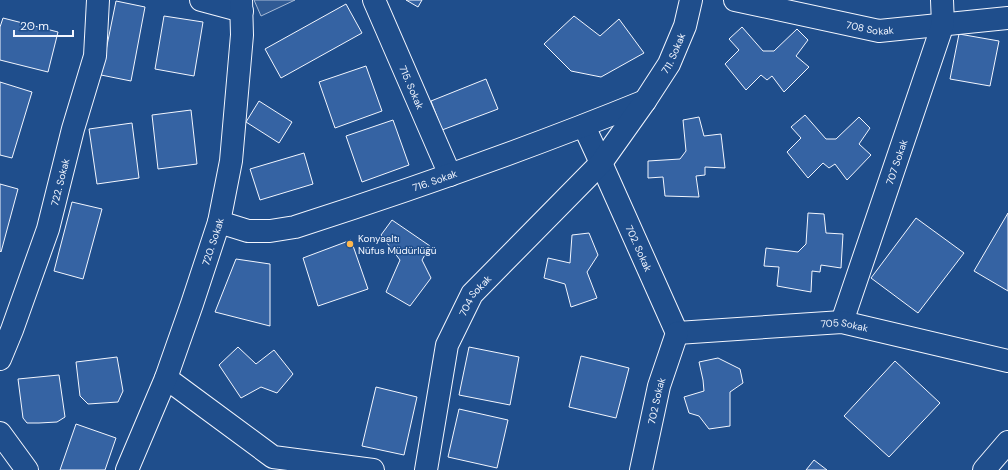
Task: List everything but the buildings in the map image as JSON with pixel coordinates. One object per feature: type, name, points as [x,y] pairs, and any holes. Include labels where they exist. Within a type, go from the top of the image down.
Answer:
[{"type":"street","name":"722. Sokak","points":[[0,359],[48,228],[73,129],[95,56],[98,0]]},
{"type":"street","points":[[201,0],[242,5]]},
{"type":"street","name":"715. Sokak","points":[[374,0],[450,175]]},
{"type":"street","name":"711. Sokak","points":[[601,163],[669,64],[685,26],[691,0]]},
{"type":"street","name":"708 Sokak","points":[[735,0],[879,31],[1008,18]]},
{"type":"street","name":"707 Sokak","points":[[842,322],[942,24],[942,0]]},
{"type":"street","name":"720. Sokak","points":[[127,470],[166,378],[219,222],[231,161],[242,36],[242,5]]},
{"type":"street","name":"716. Sokak","points":[[219,222],[248,231],[270,231],[295,227],[450,175],[584,126],[645,101]]},
{"type":"street","name":"702. Sokak","points":[[584,126],[676,333]]},
{"type":"street","name":"704 Sokak","points":[[426,470],[447,345],[472,294],[601,163]]},
{"type":"street","name":"705 Sokak","points":[[676,333],[842,322],[1008,362]]},
{"type":"street","name":"702 Sokak","points":[[640,470],[660,386],[676,333]]},
{"type":"street","points":[[166,378],[273,457],[373,470]]},
{"type":"street","points":[[0,433],[27,470]]},
{"type":"street","points":[[984,470],[1008,442]]},
{"type":"shaded area","points":[[254,0],[295,0],[261,16]]},
{"type":"place","name":"Konyaaltı Nüfus Müdürlüğü","points":[[350,244]]}]
